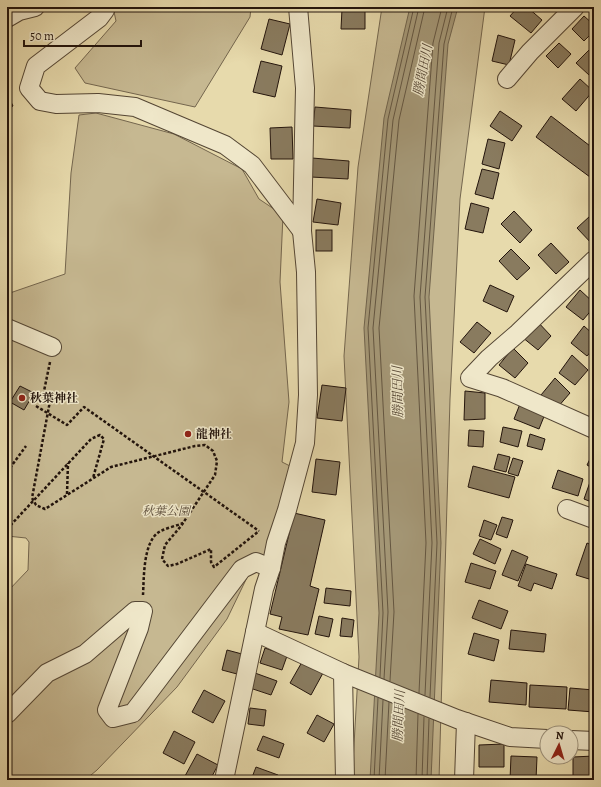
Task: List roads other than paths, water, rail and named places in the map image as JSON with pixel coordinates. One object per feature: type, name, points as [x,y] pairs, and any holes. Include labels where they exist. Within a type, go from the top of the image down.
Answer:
[{"type":"street","points":[[7,18],[19,11],[34,7]]},
{"type":"street","points":[[104,7],[105,10],[99,18],[36,66],[29,88],[40,102],[56,104],[98,103],[135,107],[225,145],[252,165],[302,231]]},
{"type":"street","points":[[224,780],[264,589],[305,443],[308,394],[306,272],[302,231],[305,88],[298,7]]},
{"type":"street","points":[[507,79],[530,52],[575,7]]},
{"type":"street","points":[[594,260],[518,334],[489,358],[470,378],[502,388],[594,428]]},
{"type":"street","points":[[7,328],[52,347]]},
{"type":"street","points":[[567,509],[594,519]]},
{"type":"street","points":[[7,714],[47,673],[85,654],[135,611],[143,611],[139,628],[107,710],[113,718],[133,713],[242,569],[256,562],[271,568]]},
{"type":"street","points":[[255,632],[342,673],[461,721],[510,737],[539,739]]},
{"type":"street","points":[[342,673],[345,780]]},
{"type":"street","points":[[461,721],[464,780]]},
{"type":"street","points":[[579,740],[594,741]]},
{"type":"water","name":"勝間田川","points":[[410,7],[458,7],[448,44],[429,297],[441,543],[431,780],[370,780],[379,613],[364,328],[384,118]]},
{"type":"place","name":"秋葉神社","points":[[22,398]]},
{"type":"place","name":"龍神社","points":[[188,434]]},
{"type":"park label","name":"秋葉公園","points":[[166,511]]}]
